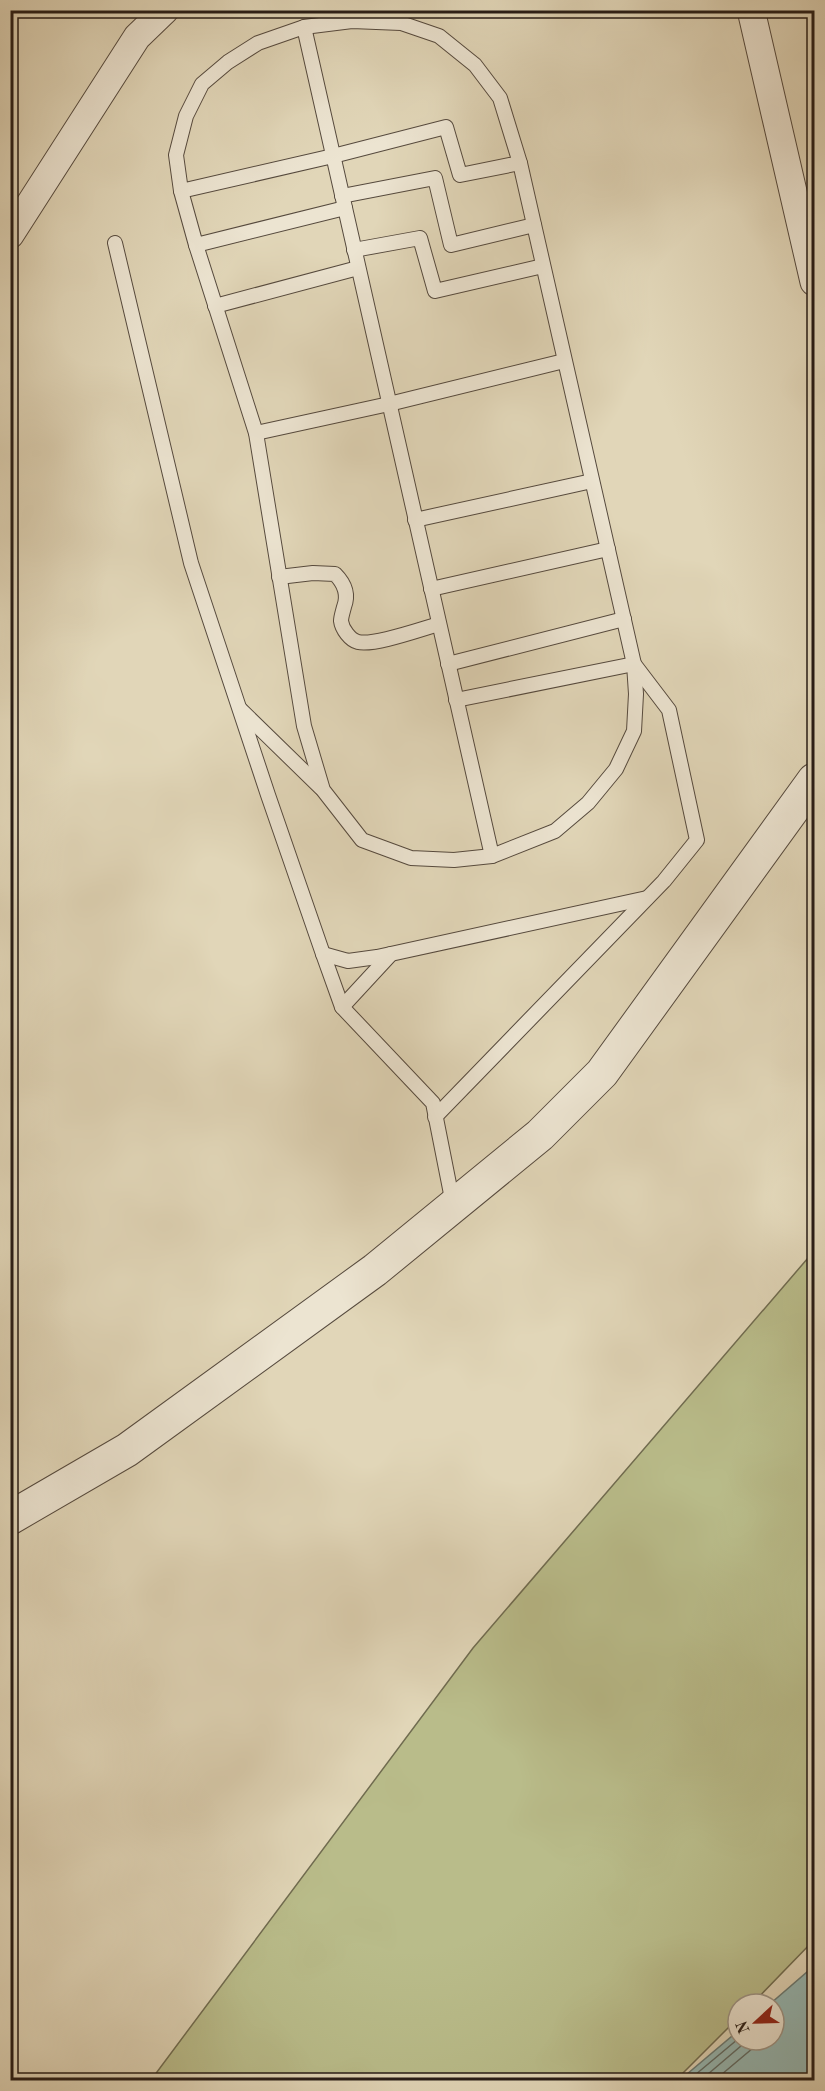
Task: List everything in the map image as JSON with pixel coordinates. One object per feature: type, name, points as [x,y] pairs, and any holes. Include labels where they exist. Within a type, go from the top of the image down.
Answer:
[{"type":"street","points":[[10,235],[137,37],[165,10]]},
{"type":"street","points":[[751,10],[814,282]]},
{"type":"street","points":[[10,1518],[127,1450],[375,1270],[540,1135],[602,1073],[814,780]]},
{"type":"lane","points":[[239,708],[323,790],[362,840],[411,858],[454,860],[492,855],[555,831],[588,803],[616,769],[634,731],[636,694],[634,664],[520,163],[500,98],[475,65],[439,36],[401,23],[351,21],[304,27],[258,44],[228,62],[202,84],[186,116],[176,155],[181,191],[196,245],[256,433],[304,726],[323,790]]},
{"type":"lane","points":[[304,27],[492,855]]},
{"type":"lane","points":[[181,191],[446,127],[460,175],[520,163]]},
{"type":"lane","points":[[196,245],[435,178],[451,244],[534,225]]},
{"type":"lane","points":[[354,250],[420,238],[435,291],[543,266]]},
{"type":"lane","points":[[114,243],[191,563],[323,954],[342,1007],[433,1103],[453,1206]]},
{"type":"lane","points":[[215,306],[358,268]]},
{"type":"lane","points":[[256,433],[389,404],[564,361]]},
{"type":"lane","points":[[415,520],[592,481]]},
{"type":"lane","points":[[431,589],[608,549]]},
{"type":"lane","points":[[279,577],[335,573],[343,582],[346,591],[346,603],[341,620],[355,642],[368,643],[439,624]]},
{"type":"lane","points":[[448,664],[624,619]]},
{"type":"lane","points":[[456,700],[634,664]]},
{"type":"lane","points":[[435,1117],[664,881],[697,840],[669,710],[634,664]]},
{"type":"lane","points":[[323,954],[348,961],[391,954],[647,898]]},
{"type":"lane","points":[[342,1007],[391,954]]},
{"type":"green space","points":[[814,1251],[814,1940],[764,1992],[726,1992],[726,2030],[676,2080],[151,2080],[473,1648]]},
{"type":"water","points":[[814,1966],[814,2080],[680,2080],[726,2041],[726,2052],[786,2052],[786,1992],[784,1992]]}]
